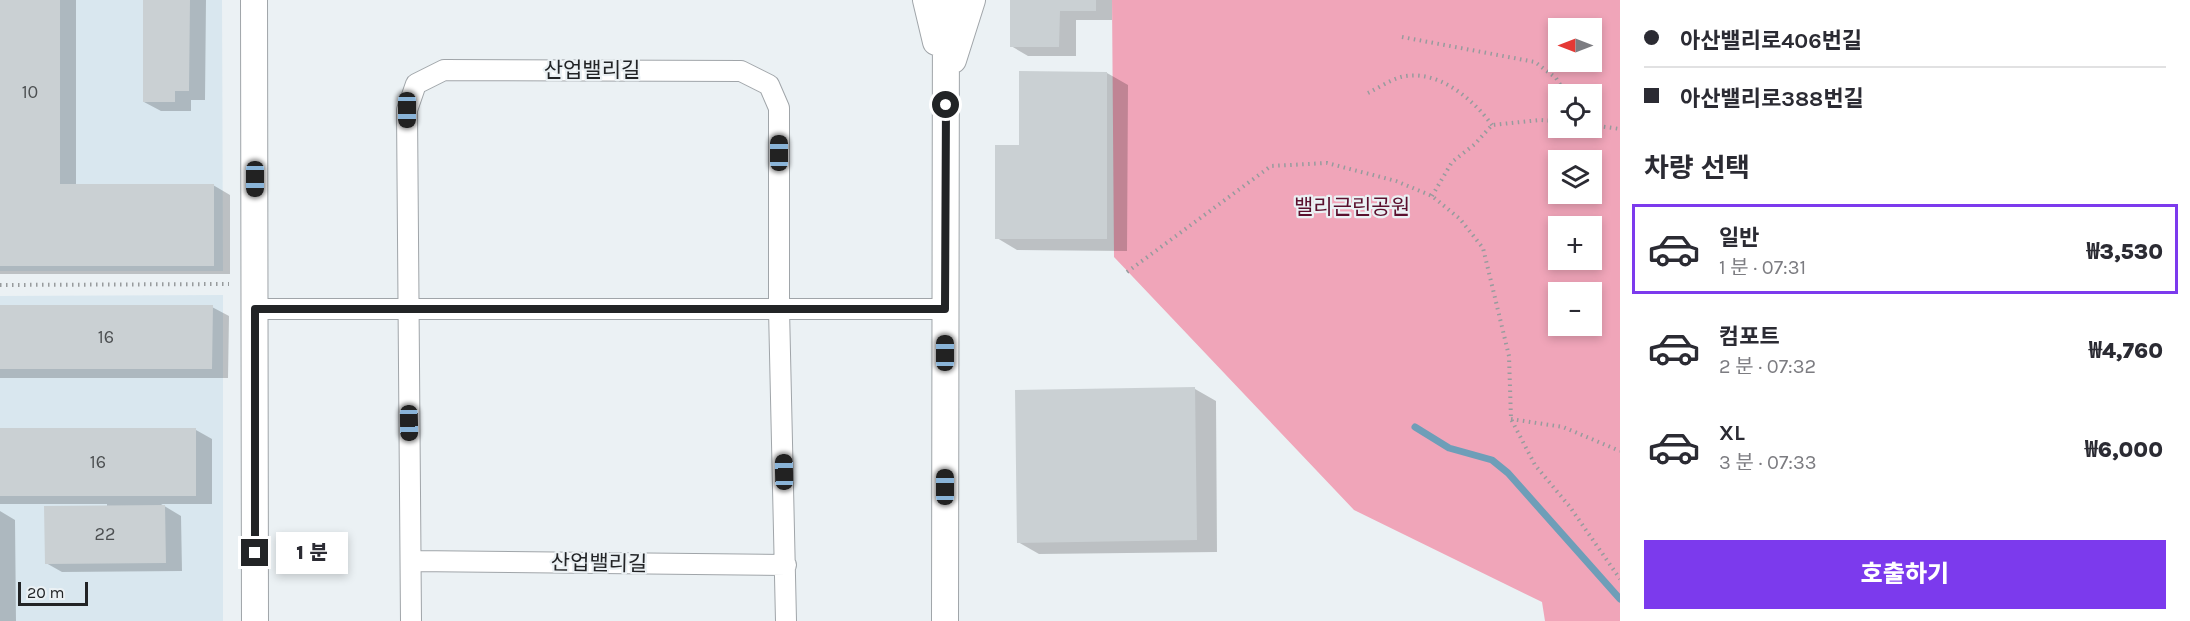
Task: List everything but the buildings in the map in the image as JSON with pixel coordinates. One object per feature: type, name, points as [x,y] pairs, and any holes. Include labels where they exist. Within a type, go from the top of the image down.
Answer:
[{"type":"street","points":[[254,0],[255,621]]},
{"type":"street","points":[[926,0],[946,83]]},
{"type":"street","points":[[945,621],[946,0]]},
{"type":"street","points":[[946,83],[972,0]]},
{"type":"street","name":"산업밸리길","points":[[411,621],[407,110],[416,84],[444,70],[741,71],[769,85],[779,108],[779,309],[786,621]]},
{"type":"street","points":[[255,309],[945,309]]},
{"type":"street","name":"산업밸리길","points":[[411,561],[786,565]]},
{"type":"path","points":[[1402,38],[1534,62],[1556,78],[1560,84]]},
{"type":"path","points":[[1368,93],[1402,77],[1429,78],[1461,91],[1479,107],[1492,125]]},
{"type":"path","points":[[1432,196],[1452,162],[1475,144],[1492,125],[1548,120]]},
{"type":"path","points":[[1602,126],[1620,129]]},
{"type":"path","points":[[1127,272],[1271,166],[1327,163],[1396,181],[1432,196],[1460,219],[1483,248],[1509,357],[1510,419],[1535,465],[1570,507],[1620,579]]},
{"type":"path","points":[[0,285],[229,284]]},
{"type":"path","points":[[1510,419],[1563,427],[1620,451]]},
{"type":"shaded area","points":[[0,0],[222,0],[223,271],[0,271]]},
{"type":"shaded area","points":[[223,295],[223,621],[0,621],[0,296]]},
{"type":"green space","name":"밸리근린공원","points":[[1112,0],[1620,0],[1620,621],[1545,621],[1542,602],[1354,510],[1114,257]]},
{"type":"waterway","points":[[1415,427],[1449,448],[1492,460],[1508,473],[1620,599]]},
{"type":"route","points":[[255,553],[255,309],[945,309],[946,105]]}]
